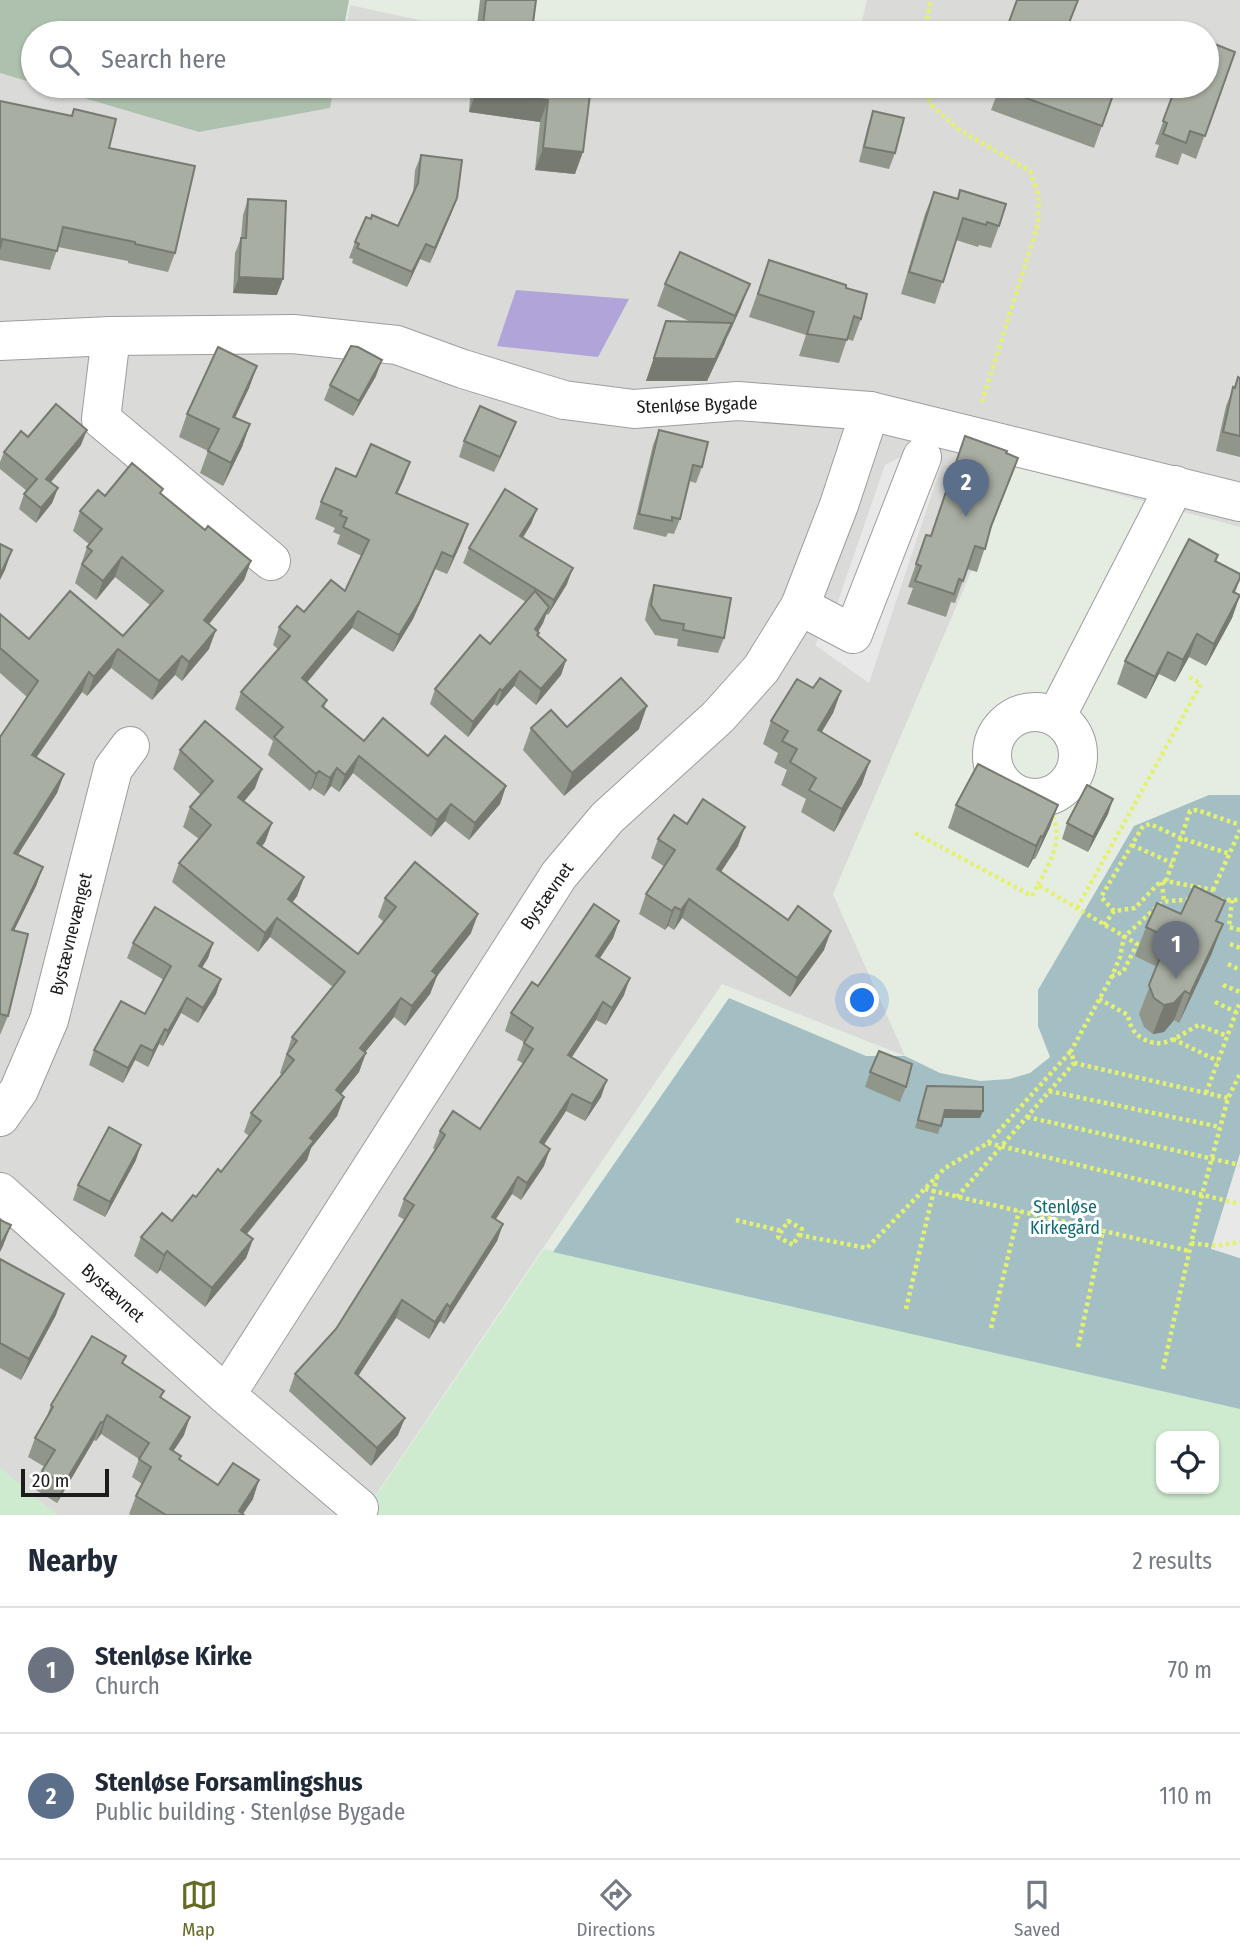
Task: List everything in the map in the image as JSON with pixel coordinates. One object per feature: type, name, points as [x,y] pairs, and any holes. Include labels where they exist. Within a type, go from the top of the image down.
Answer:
[{"type":"street","name":"Stenløse Bygade","points":[[0,341],[111,336],[293,334],[397,345],[463,369],[564,400],[634,409],[738,401],[870,411],[1240,502]]},
{"type":"street","points":[[111,336],[101,419],[271,561]]},
{"type":"street","name":"Bystævnet","points":[[226,1395],[559,875],[607,818],[718,717],[761,669],[800,606],[839,505],[870,411]]},
{"type":"street","points":[[800,606],[853,634],[922,457]]},
{"type":"street","points":[[1056,717],[1175,485]]},
{"type":"street","points":[[1040,712],[1056,717],[1069,729],[1077,744],[1078,762],[1072,778],[1060,791],[1044,798],[1028,798],[1012,792],[1000,781],[993,766],[993,749],[998,734],[1009,721],[1024,713],[1040,712]]},
{"type":"street","name":"Bystævnevænget","points":[[0,1118],[19,1090],[50,1020],[113,769],[130,746]]},
{"type":"street","name":"Bystævnet","points":[[0,1192],[226,1395],[359,1508]]},
{"type":"path","points":[[927,21],[931,0]]},
{"type":"path","points":[[928,98],[932,106],[960,130],[1030,171],[1039,196],[1038,224],[971,436]]},
{"type":"path","points":[[1077,908],[1201,684],[1187,676]]},
{"type":"path","points":[[915,833],[1032,896],[1054,857],[1058,827],[1044,798]]},
{"type":"path","points":[[1104,925],[1114,911],[1135,908],[1164,881],[1189,811],[1197,810],[1240,828],[1213,890],[1212,900]]},
{"type":"path","points":[[1114,911],[1101,897],[1143,826],[1150,824],[1181,838],[1230,854]]},
{"type":"path","points":[[1132,845],[1172,863]]},
{"type":"path","points":[[1164,881],[1213,890]]},
{"type":"path","points":[[1164,881],[1164,903]]},
{"type":"path","points":[[1038,885],[1136,944],[1123,972],[1112,976]]},
{"type":"path","points":[[799,1236],[867,1248],[945,1168],[988,1143],[1071,1051],[1112,976],[1124,937],[1164,903],[1183,899],[1240,900]]},
{"type":"path","points":[[1232,900],[1229,927],[1240,930]]},
{"type":"path","points":[[1230,944],[1240,948]]},
{"type":"path","points":[[1228,964],[1240,970]]},
{"type":"path","points":[[1223,985],[1240,992]]},
{"type":"path","points":[[1099,999],[1129,1014],[1130,1027],[1144,1040],[1161,1044],[1199,1025],[1227,1037]]},
{"type":"path","points":[[1215,1002],[1236,1012]]},
{"type":"path","points":[[1206,1093],[1240,1002]]},
{"type":"path","points":[[1173,1039],[1218,1062]]},
{"type":"path","points":[[1071,1051],[1074,1063]]},
{"type":"path","points":[[957,1197],[1074,1063]]},
{"type":"path","points":[[1074,1063],[1228,1098]]},
{"type":"path","points":[[1163,1368],[1202,1195],[1228,1098],[1240,1074]]},
{"type":"path","points":[[1049,1091],[1220,1127]]},
{"type":"path","points":[[1027,1117],[1240,1165]]},
{"type":"path","points":[[988,1143],[1240,1204]]},
{"type":"path","points":[[906,1308],[938,1175]]},
{"type":"path","points":[[925,1189],[1189,1251]]},
{"type":"path","points":[[991,1328],[1019,1211]]},
{"type":"path","points":[[736,1220],[782,1231]]},
{"type":"path","points":[[788,1221],[802,1229],[793,1245],[778,1237],[782,1231],[788,1221]]},
{"type":"path","points":[[1078,1347],[1104,1231]]},
{"type":"path","points":[[1191,1242],[1214,1246],[1240,1242]]},
{"type":"shaded area","points":[[0,0],[349,0],[345,21],[21,21],[21,79],[0,73]]},
{"type":"shaded area","points":[[867,0],[1240,0],[1240,527],[1016,467],[833,894],[905,1056],[722,984],[362,1515],[57,1515],[0,1468],[0,73],[21,79],[21,98],[84,98],[199,132],[329,108],[331,98],[1219,98],[1219,21],[862,21]]},
{"type":"shaded area","points":[[350,5],[424,21],[347,21]]},
{"type":"shaded area","points":[[84,98],[332,98],[330,108],[199,132]]},
{"type":"shaded area","points":[[516,290],[629,299],[598,357],[497,346]]},
{"type":"shaded area","points":[[902,456],[942,463],[869,683],[815,645],[837,604],[885,465]]},
{"type":"shaded area","points":[[1240,1154],[1240,1258],[1211,1249]]},
{"type":"shaded area","points":[[544,1249],[1240,1409],[1240,1515],[363,1515]]},
{"type":"shaded area","points":[[0,1468],[57,1515],[0,1515]]},
{"type":"green space","name":"Stenløse Kirkegård","points":[[1209,795],[1240,795],[1240,1154],[1211,1248],[1240,1258],[1240,1409],[553,1252],[729,998],[866,1056],[905,1056],[940,1073],[980,1081],[1009,1079],[1030,1073],[1050,1057],[1038,1026],[1038,990],[1134,826]]},
{"type":"building","points":[[486,0],[536,0],[533,21],[483,21]]},
{"type":"building","points":[[1017,0],[1078,0],[1070,21],[1009,21]]},
{"type":"building","points":[[1219,46],[1235,52],[1219,97]]},
{"type":"building","points":[[534,98],[590,98],[583,152],[543,148],[548,100]]},
{"type":"building","points":[[1026,98],[1112,98],[1102,126]]},
{"type":"building","points":[[1172,98],[1219,98],[1205,136],[1190,131],[1186,143],[1163,134],[1167,123],[1163,121]]},
{"type":"building","points":[[0,101],[72,116],[74,109],[116,119],[109,148],[195,166],[175,253],[63,227],[57,251],[2,239],[0,249]]},
{"type":"building","points":[[873,111],[904,118],[895,153],[864,147]]},
{"type":"building","points":[[421,155],[462,160],[457,198],[435,248],[426,244],[412,272],[357,248],[359,244],[355,242],[366,217],[371,219],[372,215],[398,226],[418,183]]},
{"type":"building","points":[[960,190],[1006,204],[999,226],[963,218],[943,282],[909,272],[934,192],[958,199]]},
{"type":"building","points":[[248,199],[286,201],[283,279],[239,277],[241,238],[246,238]]},
{"type":"building","points":[[680,252],[750,284],[735,316],[665,284]]},
{"type":"building","points":[[769,260],[867,294],[861,319],[854,316],[847,340],[807,334],[814,312],[758,294]]},
{"type":"building","points":[[666,321],[732,323],[715,359],[654,358]]},
{"type":"building","points":[[351,346],[382,360],[359,401],[330,385]]},
{"type":"building","points":[[218,347],[257,366],[233,417],[250,424],[231,463],[208,451],[219,429],[187,414]]},
{"type":"building","points":[[1238,377],[1240,436],[1223,432],[1233,387],[1235,388]]},
{"type":"building","points":[[56,404],[87,430],[46,479],[58,488],[41,508],[24,494],[37,479],[4,452],[21,431],[28,437]]},
{"type":"building","points":[[480,406],[516,422],[500,457],[464,441]]},
{"type":"building","points":[[659,430],[708,442],[702,467],[693,465],[680,519],[672,517],[672,521],[639,514]]},
{"type":"building","points":[[965,436],[1007,451],[1006,453],[1018,458],[991,526],[985,549],[975,546],[963,581],[959,579],[954,594],[915,581],[921,566],[916,564],[926,535],[931,536]]},
{"type":"building","points":[[371,444],[410,462],[396,493],[468,524],[453,557],[442,552],[420,601],[399,635],[358,611],[302,678],[327,700],[322,706],[364,741],[383,718],[428,756],[445,736],[506,786],[475,823],[451,804],[437,820],[359,756],[345,775],[337,768],[330,778],[319,771],[316,774],[274,737],[283,727],[241,692],[290,636],[279,627],[297,606],[304,612],[331,580],[345,591],[369,540],[343,527],[347,518],[340,515],[342,511],[321,502],[336,468],[356,477]]},
{"type":"building","points":[[132,463],[163,489],[160,493],[205,530],[208,526],[251,561],[204,620],[216,630],[189,662],[182,656],[159,681],[118,649],[94,677],[89,672],[32,755],[64,774],[14,853],[43,867],[12,930],[28,934],[8,1016],[0,1014],[0,737],[38,681],[0,648],[0,614],[29,639],[70,591],[123,636],[163,591],[122,557],[103,581],[82,564],[92,551],[87,547],[102,529],[80,511],[98,490],[105,496]]},
{"type":"building","points":[[505,489],[537,509],[520,536],[573,568],[554,600],[469,548]]},
{"type":"building","points":[[1189,539],[1218,555],[1215,561],[1240,574],[1233,592],[1240,595],[1214,644],[1197,634],[1183,660],[1168,652],[1155,677],[1125,661]]},
{"type":"building","points":[[0,544],[12,550],[0,575]]},
{"type":"building","points":[[654,585],[731,598],[724,638],[683,630],[684,624],[661,620],[651,605]]},
{"type":"building","points":[[535,591],[549,607],[535,629],[539,633],[537,635],[566,660],[541,689],[520,671],[502,691],[500,689],[473,722],[435,689],[480,635],[490,644]]},
{"type":"building","points":[[621,678],[647,706],[572,773],[531,728],[551,710],[567,727]]},
{"type":"building","points":[[820,678],[841,691],[818,730],[870,761],[842,809],[809,790],[816,778],[790,762],[797,749],[782,741],[788,731],[771,721],[797,679],[813,688]]},
{"type":"building","points":[[205,721],[262,769],[238,797],[272,823],[257,843],[304,877],[288,899],[358,954],[396,907],[385,898],[415,862],[478,914],[432,971],[437,975],[412,1006],[401,998],[360,1048],[366,1053],[336,1090],[344,1097],[310,1138],[314,1141],[241,1230],[253,1239],[212,1288],[167,1251],[164,1255],[141,1237],[162,1213],[172,1221],[218,1169],[221,1172],[261,1121],[251,1113],[294,1060],[287,1054],[297,1041],[292,1037],[345,972],[277,918],[265,933],[179,863],[211,825],[190,807],[213,781],[180,750]]},
{"type":"building","points":[[978,764],[1058,805],[1036,846],[956,805]]},
{"type":"building","points":[[1087,785],[1113,799],[1093,837],[1067,823]]},
{"type":"building","points":[[703,799],[745,827],[717,869],[788,920],[798,906],[831,931],[797,978],[689,899],[681,910],[675,907],[672,911],[646,894],[675,850],[658,839],[674,815],[687,824]]},
{"type":"building","points":[[1194,886],[1225,901],[1216,921],[1223,924],[1190,994],[1185,991],[1174,1003],[1164,1005],[1154,998],[1149,985],[1168,938],[1146,927],[1157,903],[1181,914]]},
{"type":"building","points":[[594,904],[619,921],[596,956],[630,978],[612,1008],[603,1002],[568,1055],[607,1080],[592,1104],[572,1094],[540,1142],[550,1149],[527,1183],[518,1177],[492,1217],[503,1224],[450,1307],[447,1304],[435,1322],[402,1300],[355,1373],[405,1418],[377,1448],[295,1374],[336,1329],[414,1205],[404,1199],[445,1135],[440,1131],[453,1111],[480,1129],[533,1049],[524,1043],[533,1028],[511,1013],[532,982],[538,986]]},
{"type":"building","points":[[155,907],[213,943],[199,966],[221,979],[203,1008],[187,998],[153,1051],[141,1045],[128,1068],[94,1050],[121,1001],[145,1014],[171,966],[133,943]]},
{"type":"building","points":[[879,1051],[912,1064],[906,1087],[870,1072]]},
{"type":"building","points":[[927,1086],[983,1087],[983,1111],[945,1110],[941,1126],[918,1120]]},
{"type":"building","points":[[109,1127],[141,1145],[110,1202],[78,1185]]},
{"type":"building","points":[[0,1220],[11,1225],[0,1246]]},
{"type":"building","points":[[0,1259],[64,1294],[29,1359],[0,1343]]},
{"type":"building","points":[[92,1336],[126,1356],[122,1363],[164,1391],[160,1397],[190,1417],[170,1449],[181,1456],[179,1459],[218,1485],[233,1463],[259,1480],[239,1511],[244,1515],[166,1515],[136,1496],[151,1467],[139,1459],[149,1443],[107,1415],[64,1484],[42,1471],[55,1450],[35,1438],[53,1407],[51,1405]]},
{"type":"place","name":"Stenløse Forsamlingshus","points":[[966,517]]},
{"type":"place","name":"Stenløse Kirke","points":[[1176,979]]}]
